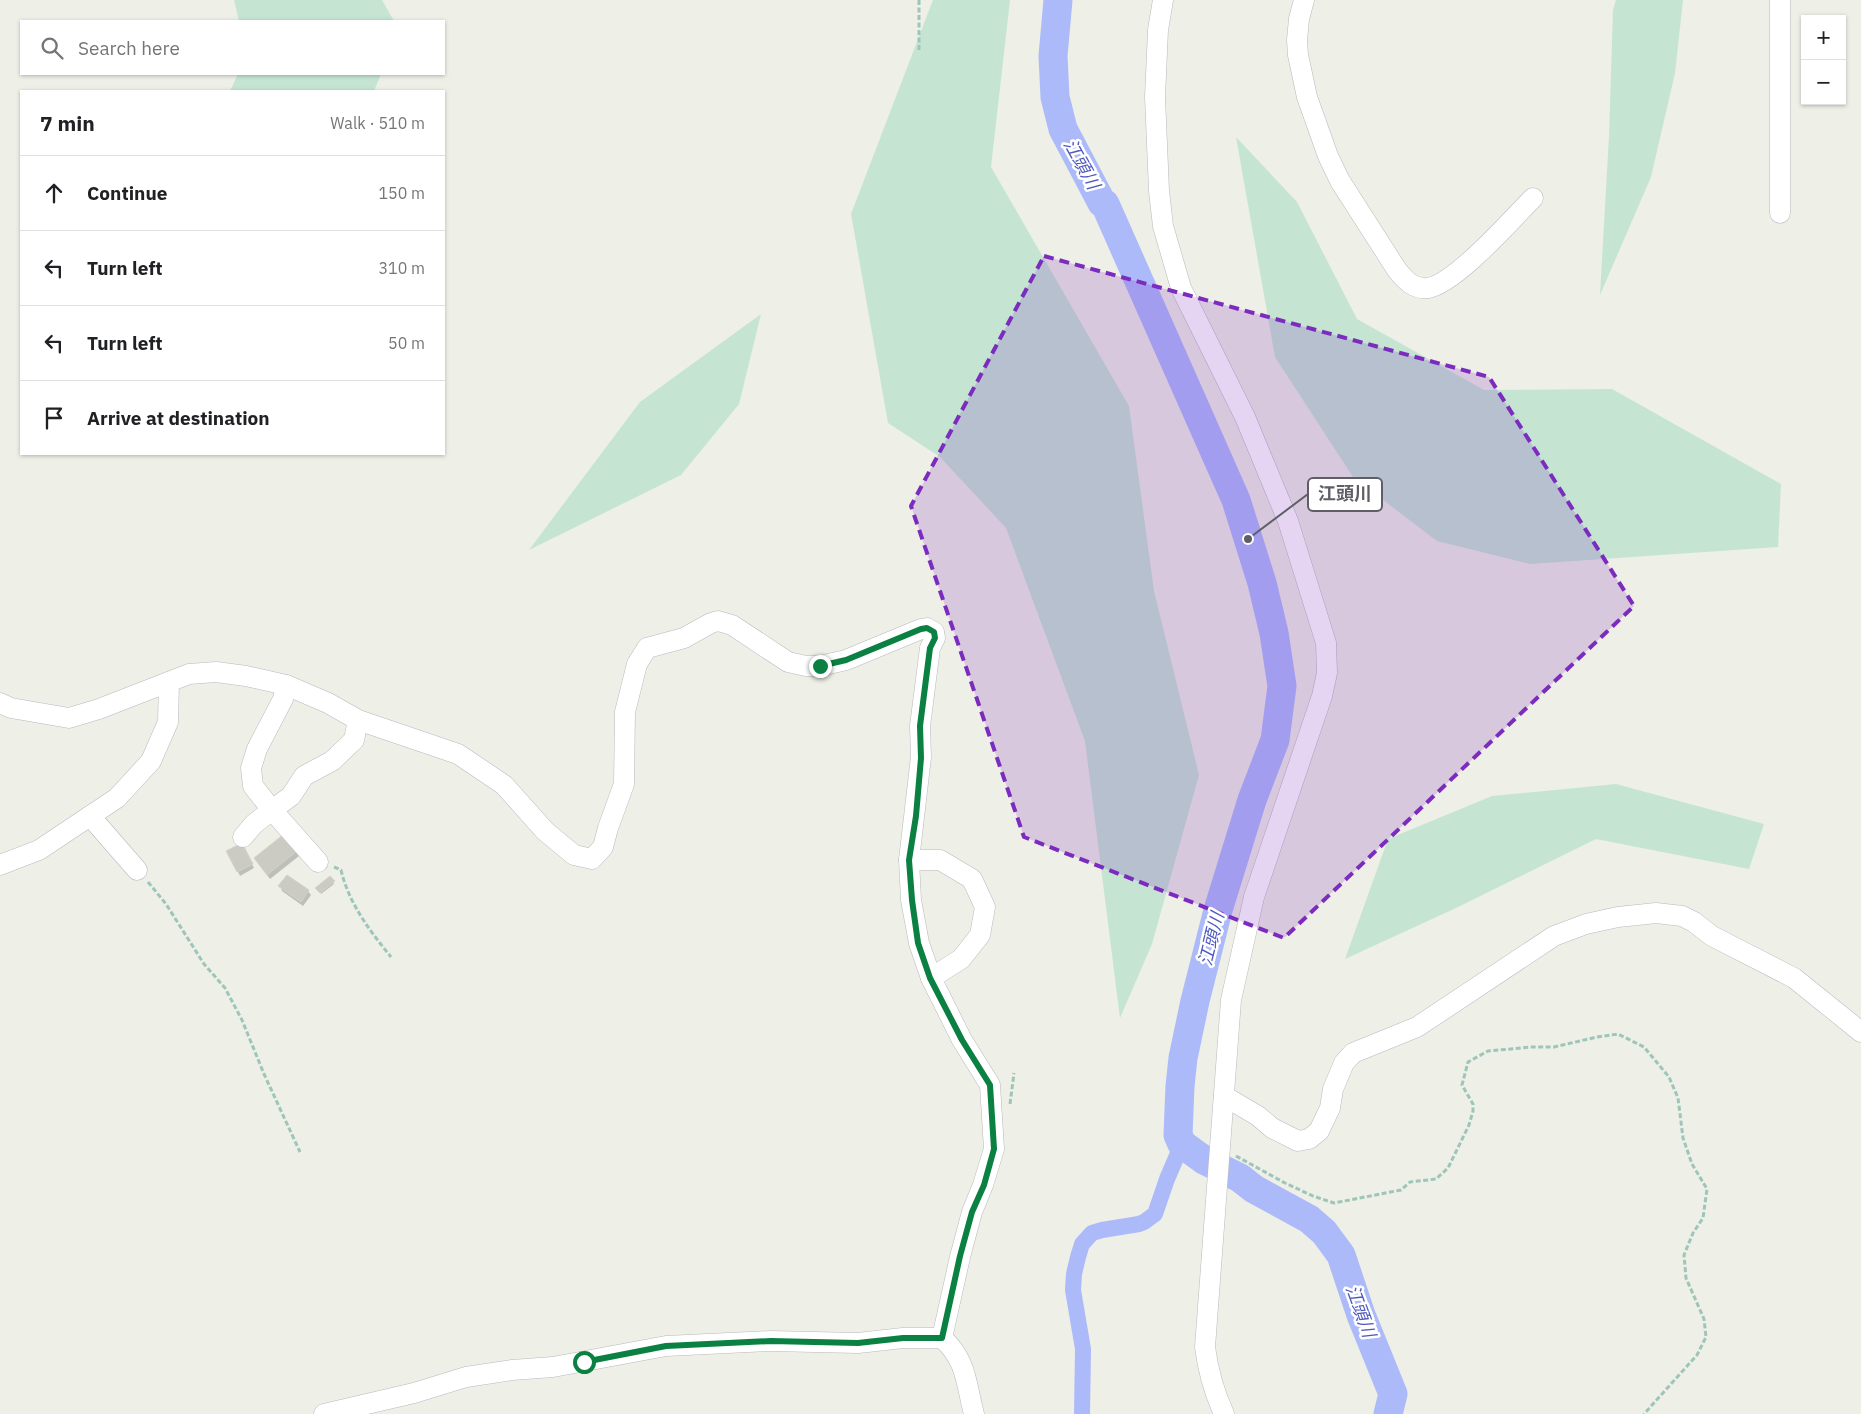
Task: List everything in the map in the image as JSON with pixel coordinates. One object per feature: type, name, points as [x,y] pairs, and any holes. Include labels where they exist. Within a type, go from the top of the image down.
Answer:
[{"type":"street","points":[[1163,0],[1158,30],[1155,97],[1159,190],[1163,226],[1181,288],[1246,417],[1288,521],[1326,643],[1327,673],[1322,696],[1254,897],[1231,1000],[1205,1348],[1216,1396],[1224,1414]]},
{"type":"street","points":[[1304,0],[1298,31],[1298,55],[1307,97],[1320,135],[1340,181],[1404,280],[1418,288],[1427,288],[1446,281],[1468,263],[1533,198]]},
{"type":"street","points":[[1780,0],[1780,213]]},
{"type":"street","points":[[0,703],[11,708],[69,718],[99,709],[189,674],[216,672],[246,676],[286,685],[328,703],[358,720],[458,754],[504,785],[545,831],[574,855],[592,859],[603,847],[624,784],[625,712],[637,664],[647,648],[684,638],[711,623],[718,622],[732,625],[788,662],[806,666],[820,666],[846,660],[921,629],[927,628],[934,632],[935,638],[930,648],[920,726],[921,758],[916,816],[909,860],[912,900],[918,943],[930,978],[962,1040],[990,1085],[994,1149],[984,1185],[972,1212],[942,1338]]},
{"type":"street","points":[[0,865],[39,850],[117,798],[151,761],[168,722],[168,682]]},
{"type":"street","points":[[286,685],[283,699],[257,749],[251,768],[253,786],[318,862]]},
{"type":"street","points":[[243,837],[254,824],[291,796],[304,776],[332,761],[354,740],[358,720]]},
{"type":"street","points":[[90,816],[138,870]]},
{"type":"street","points":[[909,860],[940,860],[972,879],[985,907],[980,935],[961,959],[930,978]]},
{"type":"street","points":[[1224,1096],[1258,1116],[1272,1128],[1298,1141],[1309,1138],[1319,1131],[1330,1108],[1333,1089],[1344,1063],[1353,1053],[1417,1027],[1554,936],[1586,924],[1618,917],[1656,913],[1682,916],[1694,922],[1712,936],[1794,978],[1861,1032]]},
{"type":"street","points":[[324,1414],[414,1393],[466,1377],[512,1370],[553,1367],[666,1346],[771,1341],[858,1343],[903,1338],[942,1338],[951,1346],[960,1360],[974,1414]]},
{"type":"path","points":[[919,0],[920,52]]},
{"type":"path","points":[[318,862],[341,870],[344,884],[367,928],[391,957]]},
{"type":"path","points":[[138,870],[166,904],[204,964],[225,988],[242,1020],[264,1074],[300,1152]]},
{"type":"path","points":[[1220,1147],[1262,1172],[1313,1196],[1334,1203],[1401,1190],[1410,1182],[1436,1179],[1448,1168],[1473,1111],[1472,1104],[1462,1085],[1468,1062],[1488,1051],[1554,1047],[1618,1034],[1644,1046],[1669,1077],[1678,1098],[1683,1138],[1692,1164],[1707,1190],[1703,1218],[1693,1233],[1684,1255],[1686,1278],[1704,1319],[1706,1337],[1698,1355],[1644,1414]]},
{"type":"highlighted area","points":[[1044,256],[1489,377],[1634,606],[1284,938],[1024,837],[911,506]]},
{"type":"green space","points":[[234,0],[382,0],[393,20],[239,20]]},
{"type":"green space","points":[[933,0],[1010,0],[991,167],[1129,406],[1154,591],[1199,775],[1152,944],[1120,1018],[1085,741],[1006,528],[940,457],[888,423],[851,214]]},
{"type":"green space","points":[[1616,0],[1683,0],[1675,73],[1651,177],[1600,295],[1609,136],[1613,10]]},
{"type":"green space","points":[[238,75],[381,75],[374,90],[230,90]]},
{"type":"green space","points":[[1236,137],[1297,202],[1357,319],[1484,390],[1612,389],[1781,484],[1778,547],[1530,564],[1437,541],[1353,477],[1275,357]]},
{"type":"green space","points":[[761,314],[739,404],[681,475],[529,550],[640,402]]},
{"type":"green space","points":[[1616,784],[1764,824],[1749,869],[1596,839],[1456,908],[1345,959],[1388,839],[1492,796]]},
{"type":"building","points":[[284,834],[297,851],[267,875],[254,858]]},
{"type":"building","points":[[242,843],[253,864],[237,872],[226,851]]},
{"type":"building","points":[[287,875],[309,890],[301,902],[278,886]]},
{"type":"building","points":[[330,876],[335,881],[320,893],[315,888]]},
{"type":"waterway","name":"江頭川","points":[[1058,0],[1053,56],[1055,97],[1063,129],[1102,203],[1105,204],[1236,500],[1262,583],[1274,633],[1282,686],[1275,740],[1252,800],[1218,910],[1195,1001],[1183,1058],[1178,1135],[1182,1144],[1204,1160],[1240,1178],[1254,1189],[1309,1219],[1324,1232],[1341,1255],[1361,1315],[1393,1394],[1388,1414]]},
{"type":"waterway","points":[[1082,1414],[1083,1349],[1073,1290],[1074,1274],[1082,1244],[1092,1233],[1139,1224],[1155,1214],[1182,1144]]},
{"type":"place","name":"江頭川","points":[[1248,539]]},
{"type":"route","points":[[584,1362],[666,1346],[771,1341],[858,1343],[903,1338],[942,1338],[972,1212],[984,1185],[994,1149],[990,1085],[962,1040],[930,978],[918,943],[912,900],[909,860],[916,816],[921,758],[920,726],[930,648],[935,638],[934,632],[927,628],[921,629],[846,660],[820,666]]}]
